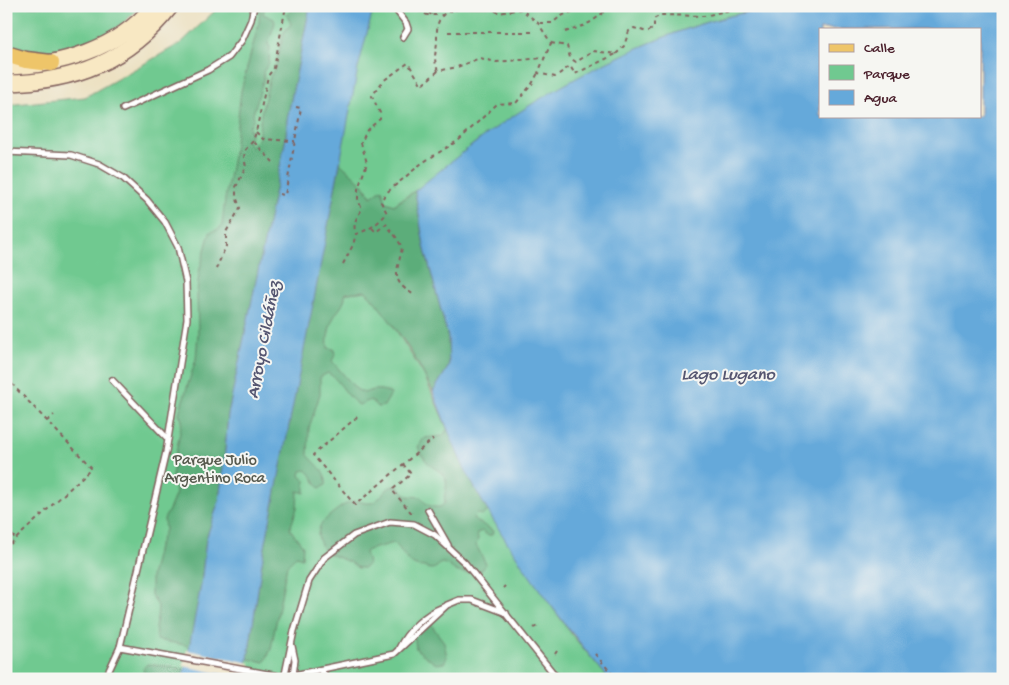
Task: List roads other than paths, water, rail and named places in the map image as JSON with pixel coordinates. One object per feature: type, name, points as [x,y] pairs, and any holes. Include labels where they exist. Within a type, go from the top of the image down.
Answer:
[{"type":"main road","points":[[6,67],[51,63],[106,44],[136,24],[153,6]]},
{"type":"main road","points":[[6,83],[60,78],[98,66],[115,57],[146,35],[171,6]]},
{"type":"main road","points":[[6,54],[26,60],[51,63]]},
{"type":"lane","points":[[123,109],[208,70],[229,57],[242,40],[254,6]]},
{"type":"lane","points":[[393,6],[406,23],[408,30],[403,38]]},
{"type":"lane","points":[[6,152],[71,155],[99,164],[123,178],[147,200],[165,222],[178,246],[186,282],[187,320],[168,439],[120,647],[105,679]]},
{"type":"lane","points":[[112,380],[168,439]]},
{"type":"lane","points":[[428,510],[451,550]]},
{"type":"lane","points":[[284,678],[309,581],[324,558],[354,535],[390,522],[414,524],[435,535],[465,563],[558,679]]},
{"type":"lane","points":[[120,647],[284,678],[394,654],[446,605],[459,600],[472,600],[507,614]]},
{"type":"lane","points":[[292,643],[295,660],[293,675]]},
{"type":"lane","points":[[320,670],[329,679]]},
{"type":"water","name":"Arroyo Cildáñez","points":[[310,6],[374,6],[358,68],[262,562],[245,679],[183,679],[201,585],[206,539],[219,501],[228,414],[286,138],[287,120]]},
{"type":"water","name":"Lago Lugano","points":[[819,6],[1003,6],[1003,679],[609,679],[547,600],[491,517],[460,459],[433,392],[449,366],[448,337],[424,246],[415,191],[474,143],[512,117],[543,97],[609,61],[678,32],[747,12],[773,8]]},
{"type":"park label","name":"Parque Julio Argentino Roca","points":[[215,470]]}]
